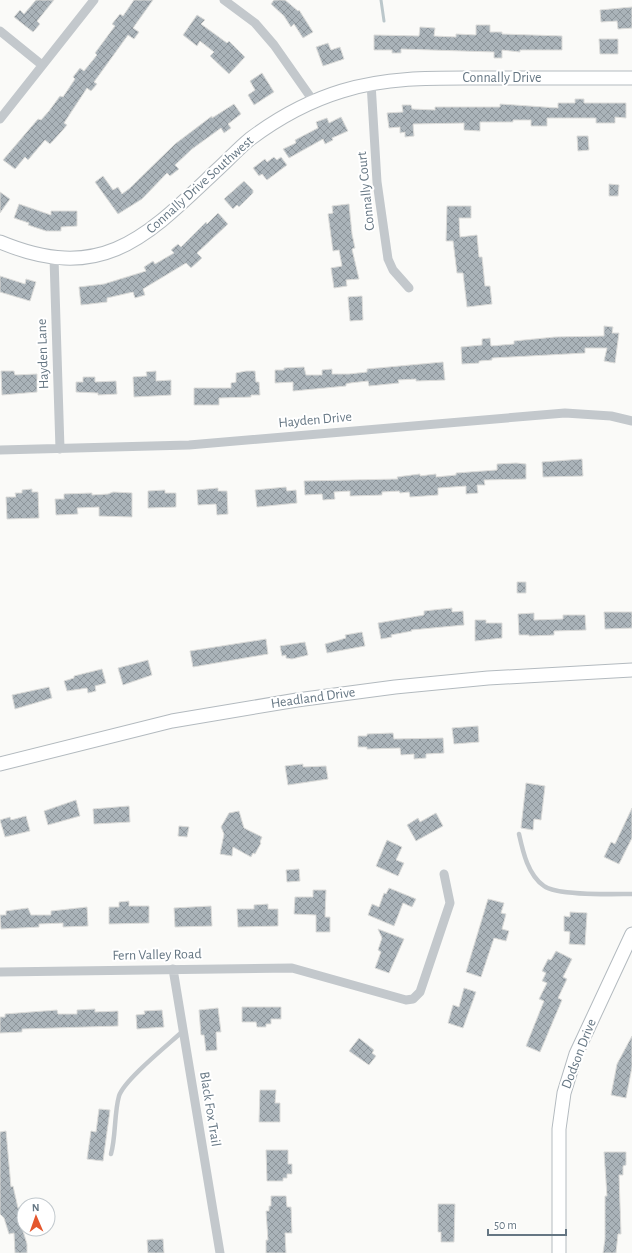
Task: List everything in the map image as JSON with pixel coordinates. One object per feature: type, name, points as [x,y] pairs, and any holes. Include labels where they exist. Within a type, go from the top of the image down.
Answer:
[{"type":"street","points":[[0,119],[94,0]]},
{"type":"street","points":[[224,0],[254,23],[269,39],[314,102]]},
{"type":"street","points":[[0,31],[42,65]]},
{"type":"street","name":"Connally Drive","points":[[372,84],[423,78],[632,78]]},
{"type":"street","name":"Connally Drive Southwest","points":[[0,242],[25,253],[54,258],[77,258],[99,255],[120,248],[140,238],[162,222],[250,140],[281,118],[314,102],[342,91],[372,84]]},
{"type":"street","name":"Connally Court","points":[[372,84],[377,182],[388,260],[393,270],[409,288]]},
{"type":"street","name":"Hayden Lane","points":[[54,258],[60,449]]},
{"type":"street","name":"Hayden Drive","points":[[0,450],[190,445],[565,413],[612,416],[632,421]]},
{"type":"street","name":"Headland Drive","points":[[0,764],[172,721],[297,700],[396,687],[488,678],[632,670]]},
{"type":"street","name":"Fern Valley Road","points":[[0,972],[292,968],[406,1000],[413,999],[420,992],[450,902],[444,874]]},
{"type":"street","name":"Dodson Drive","points":[[559,1253],[559,1128],[564,1092],[576,1054],[632,934]]},
{"type":"street","name":"Black Fox Trail","points":[[173,969],[220,1253]]},
{"type":"lane","points":[[519,834],[524,856],[533,875],[544,887],[555,891],[632,894]]},
{"type":"lane","points":[[111,1154],[115,1138],[119,1096],[131,1078],[183,1031]]},
{"type":"building","points":[[36,0],[54,0],[37,21],[40,24],[33,32],[14,17],[20,10],[24,14]]},
{"type":"building","points":[[134,0],[153,0],[133,28],[139,32],[134,39],[128,35],[94,82],[97,84],[91,91],[87,88],[64,123],[67,125],[50,144],[45,140],[28,160],[25,157],[15,169],[3,160],[38,119],[41,120],[60,96],[63,97],[75,79],[73,77],[80,68],[84,71],[97,55],[95,53],[115,26],[112,24],[120,14],[123,16]]},
{"type":"building","points":[[274,0],[285,0],[298,11],[299,10],[313,32],[303,38],[294,24],[291,27],[284,16],[271,4]]},
{"type":"building","points":[[632,7],[632,28],[618,29],[617,21],[601,22],[600,10]]},
{"type":"building","points":[[197,15],[205,20],[201,24],[227,43],[229,41],[245,57],[229,74],[210,56],[214,52],[200,41],[197,46],[183,35]]},
{"type":"building","points":[[476,25],[490,25],[490,32],[502,32],[502,34],[562,36],[562,50],[520,50],[520,52],[502,50],[502,58],[494,58],[494,52],[401,49],[401,53],[392,53],[392,50],[374,50],[374,35],[419,36],[420,27],[435,28],[434,36],[456,37],[456,34],[476,35]]},
{"type":"building","points":[[599,39],[618,39],[618,54],[600,54]]},
{"type":"building","points":[[328,43],[331,50],[340,47],[344,59],[323,66],[316,47]]},
{"type":"building","points":[[262,73],[274,92],[254,105],[248,95],[255,90],[250,81]]},
{"type":"building","points":[[575,99],[584,99],[584,103],[626,103],[626,118],[615,117],[615,123],[596,123],[596,118],[547,118],[547,126],[531,126],[531,120],[513,120],[513,122],[480,122],[480,131],[464,130],[464,123],[413,124],[414,136],[405,137],[405,132],[400,133],[400,127],[389,128],[387,113],[403,112],[402,105],[411,105],[412,109],[435,110],[435,107],[500,107],[500,104],[558,108],[558,103],[575,103]]},
{"type":"building","points":[[234,104],[241,114],[228,124],[231,128],[224,133],[221,128],[192,149],[175,165],[179,169],[170,176],[167,173],[142,199],[118,214],[95,182],[103,176],[113,190],[118,187],[122,194],[175,144],[212,116],[212,118]]},
{"type":"building","points":[[341,117],[348,131],[332,138],[333,140],[325,144],[323,139],[289,158],[283,149],[296,143],[295,140],[318,128],[316,122],[327,118],[329,123]]},
{"type":"building","points":[[577,136],[588,136],[589,150],[578,151]]},
{"type":"building","points":[[274,157],[277,160],[281,157],[287,165],[267,180],[262,174],[259,176],[253,168],[265,159],[267,162]]},
{"type":"building","points":[[244,181],[253,190],[253,193],[239,207],[237,205],[233,209],[224,199]]},
{"type":"building","points":[[609,184],[619,185],[618,196],[609,196]]},
{"type":"building","points":[[0,192],[10,199],[0,213]]},
{"type":"building","points":[[19,204],[51,215],[51,211],[77,211],[77,226],[61,227],[61,231],[46,231],[28,225],[29,223],[14,218]]},
{"type":"building","points":[[349,204],[355,248],[352,249],[359,279],[346,280],[347,286],[334,288],[331,268],[342,266],[339,250],[333,251],[328,214],[333,213],[332,206]]},
{"type":"building","points":[[447,206],[471,206],[471,218],[459,218],[460,237],[477,235],[479,257],[482,257],[485,286],[490,286],[492,304],[467,307],[463,273],[457,273],[453,241],[446,241]]},
{"type":"building","points":[[218,213],[228,224],[197,253],[202,258],[191,268],[186,263],[143,289],[145,295],[135,298],[133,292],[107,298],[107,302],[81,305],[79,287],[104,284],[146,271],[144,267],[153,261],[155,264],[174,253],[171,250],[178,244],[181,247],[206,222],[207,224]]},
{"type":"building","points":[[0,276],[25,284],[26,279],[36,282],[30,301],[0,292]]},
{"type":"building","points":[[362,296],[363,320],[350,321],[348,297]]},
{"type":"building","points":[[604,326],[613,327],[612,333],[619,333],[615,363],[604,361],[607,348],[585,348],[585,353],[492,358],[492,360],[479,361],[479,363],[462,364],[461,347],[482,345],[482,339],[490,338],[491,346],[514,344],[514,341],[555,337],[604,336]]},
{"type":"building","points":[[443,362],[445,380],[398,380],[399,383],[369,386],[368,381],[350,383],[346,384],[346,386],[293,391],[293,382],[275,383],[275,370],[284,370],[284,368],[304,367],[306,375],[322,375],[322,370],[332,369],[332,374],[349,374],[367,372],[367,369]]},
{"type":"building","points":[[1,371],[14,371],[15,375],[37,374],[37,392],[2,395]]},
{"type":"building","points":[[156,371],[156,381],[171,380],[171,395],[134,397],[133,377],[147,376],[146,372]]},
{"type":"building","points":[[255,371],[256,382],[259,382],[260,395],[251,395],[251,397],[219,398],[219,405],[194,405],[194,388],[231,388],[231,383],[236,382],[236,373]]},
{"type":"building","points":[[83,377],[95,377],[95,382],[116,381],[117,394],[98,395],[98,393],[76,392],[76,382],[83,382]]},
{"type":"building","points":[[582,459],[583,476],[543,477],[542,462]]},
{"type":"building","points":[[497,464],[526,464],[526,479],[484,480],[485,485],[477,485],[478,493],[466,494],[466,486],[438,488],[438,495],[410,497],[409,492],[400,493],[399,491],[382,492],[382,495],[350,496],[350,491],[334,492],[335,499],[323,500],[322,494],[305,495],[304,481],[398,479],[397,477],[420,474],[420,476],[436,474],[436,477],[456,475],[456,473],[497,470]]},
{"type":"building","points":[[286,487],[287,491],[296,490],[297,503],[257,507],[255,490]]},
{"type":"building","points":[[218,488],[218,491],[227,491],[228,514],[217,515],[216,504],[198,505],[197,490]]},
{"type":"building","points":[[32,489],[32,492],[38,492],[39,518],[7,519],[6,497],[16,497],[15,493],[22,493],[22,490]]},
{"type":"building","points":[[165,490],[165,493],[176,493],[176,507],[148,508],[148,491]]},
{"type":"building","points":[[113,492],[132,493],[132,517],[99,516],[99,507],[77,508],[78,514],[56,515],[55,499],[64,499],[64,494],[92,493],[92,495],[108,494]]},
{"type":"building","points":[[517,582],[526,582],[526,593],[517,593]]},
{"type":"building","points":[[452,608],[452,612],[463,611],[464,625],[411,630],[412,631],[391,635],[392,637],[381,639],[378,623],[424,615],[424,611]]},
{"type":"building","points":[[604,612],[632,612],[632,628],[605,629]]},
{"type":"building","points":[[534,613],[534,620],[563,619],[563,615],[585,615],[586,630],[554,631],[554,635],[519,635],[518,614]]},
{"type":"building","points":[[475,620],[486,620],[486,623],[502,623],[502,638],[475,641]]},
{"type":"building","points":[[362,632],[365,646],[327,653],[325,644],[346,638],[345,635]]},
{"type":"building","points":[[266,639],[268,654],[193,667],[190,651]]},
{"type":"building","points":[[305,642],[308,655],[292,659],[286,658],[286,655],[282,656],[280,646]]},
{"type":"building","points":[[148,660],[152,675],[123,685],[118,668]]},
{"type":"building","points":[[102,669],[106,683],[95,686],[96,691],[88,693],[87,688],[67,691],[64,681],[74,678],[74,676]]},
{"type":"building","points":[[49,687],[52,698],[15,709],[12,695]]},
{"type":"building","points":[[478,726],[479,742],[454,744],[452,728]]},
{"type":"building","points":[[393,733],[394,739],[443,738],[444,753],[426,754],[426,758],[414,759],[414,754],[401,755],[400,748],[367,749],[367,747],[358,747],[358,736],[367,736],[367,734]]},
{"type":"building","points":[[303,764],[303,767],[326,766],[328,779],[288,785],[285,766]]},
{"type":"building","points":[[526,783],[545,786],[541,820],[534,819],[533,830],[521,828]]},
{"type":"building","points":[[76,800],[80,816],[48,825],[44,811]]},
{"type":"building","points":[[129,806],[130,822],[94,824],[93,809]]},
{"type":"building","points":[[632,808],[632,838],[619,864],[604,857],[611,842],[615,844]]},
{"type":"building","points":[[239,811],[244,828],[262,837],[261,843],[255,854],[253,853],[251,857],[233,847],[232,856],[220,854],[224,834],[221,827],[229,813]]},
{"type":"building","points":[[436,813],[443,826],[416,841],[407,825],[418,818],[420,822]]},
{"type":"building","points":[[26,816],[30,831],[5,837],[0,820],[10,817],[11,820]]},
{"type":"building","points":[[179,826],[189,827],[187,837],[178,836]]},
{"type":"building","points":[[387,840],[402,847],[396,860],[404,863],[398,876],[376,866]]},
{"type":"building","points":[[299,869],[300,881],[287,882],[286,870]]},
{"type":"building","points":[[389,888],[416,899],[412,907],[403,903],[394,926],[368,915],[372,904],[379,907],[384,893],[386,894]]},
{"type":"building","points":[[313,890],[326,890],[325,917],[330,917],[330,932],[316,932],[316,915],[294,914],[295,897],[313,897]]},
{"type":"building","points":[[488,899],[504,903],[501,913],[506,914],[502,929],[509,931],[506,941],[494,938],[481,977],[466,972]]},
{"type":"building","points":[[129,901],[129,906],[149,906],[149,923],[109,924],[109,907],[119,907],[119,902]]},
{"type":"building","points":[[268,904],[268,909],[278,909],[278,926],[238,927],[237,909],[254,909],[254,905]]},
{"type":"building","points":[[211,906],[212,926],[175,927],[174,908]]},
{"type":"building","points":[[87,907],[88,926],[63,927],[63,923],[39,924],[39,927],[1,929],[0,915],[6,915],[6,911],[28,908],[31,915],[51,915],[51,911]]},
{"type":"building","points":[[570,912],[587,913],[585,945],[569,944],[570,932],[564,931],[564,916],[570,917]]},
{"type":"building","points":[[378,929],[404,939],[389,973],[375,968],[381,952],[378,950],[382,938]]},
{"type":"building","points":[[556,951],[572,959],[563,977],[567,979],[558,998],[562,1000],[540,1052],[526,1046],[544,1001],[539,999],[547,983],[542,981],[546,973],[542,971],[548,959],[551,960]]},
{"type":"building","points":[[464,988],[476,992],[463,1028],[448,1023],[453,1005],[459,1007]]},
{"type":"building","points":[[242,1007],[281,1007],[281,1019],[271,1019],[271,1024],[266,1024],[266,1027],[257,1027],[256,1022],[242,1022]]},
{"type":"building","points":[[218,1008],[221,1032],[216,1032],[217,1050],[206,1051],[204,1035],[201,1035],[199,1010]]},
{"type":"building","points":[[95,1009],[95,1012],[118,1011],[118,1026],[22,1029],[22,1032],[0,1033],[0,1017],[5,1017],[5,1014],[57,1010],[58,1014],[77,1014],[77,1010]]},
{"type":"building","points":[[162,1010],[164,1027],[137,1029],[136,1015],[145,1014],[144,1011]]},
{"type":"building","points":[[632,1036],[632,1067],[626,1098],[611,1095],[617,1064]]},
{"type":"building","points":[[359,1038],[374,1050],[372,1053],[376,1056],[369,1065],[349,1051]]},
{"type":"building","points":[[260,1090],[276,1090],[275,1103],[280,1103],[280,1122],[259,1122]]},
{"type":"building","points":[[99,1109],[110,1110],[103,1161],[87,1159],[91,1131],[96,1132]]},
{"type":"building","points":[[6,1131],[11,1187],[13,1186],[16,1199],[16,1237],[25,1237],[27,1253],[15,1253],[14,1233],[9,1234],[4,1218],[0,1214],[0,1132]]},
{"type":"building","points":[[266,1150],[288,1150],[288,1164],[292,1164],[292,1174],[287,1174],[287,1178],[283,1178],[283,1181],[267,1181]]},
{"type":"building","points":[[604,1152],[626,1152],[626,1165],[623,1166],[623,1175],[619,1175],[621,1234],[618,1234],[616,1253],[603,1253],[605,1239],[605,1196],[607,1196]]},
{"type":"building","points":[[271,1196],[286,1196],[287,1207],[291,1207],[292,1233],[285,1233],[286,1253],[266,1253],[266,1240],[268,1240],[266,1211],[269,1211],[269,1206],[271,1206]]},
{"type":"building","points":[[438,1204],[455,1204],[454,1242],[441,1242],[441,1232],[438,1232]]},
{"type":"building","points":[[163,1239],[164,1253],[148,1253],[147,1240]]},
{"type":"waterway","points":[[381,0],[384,21]]}]
